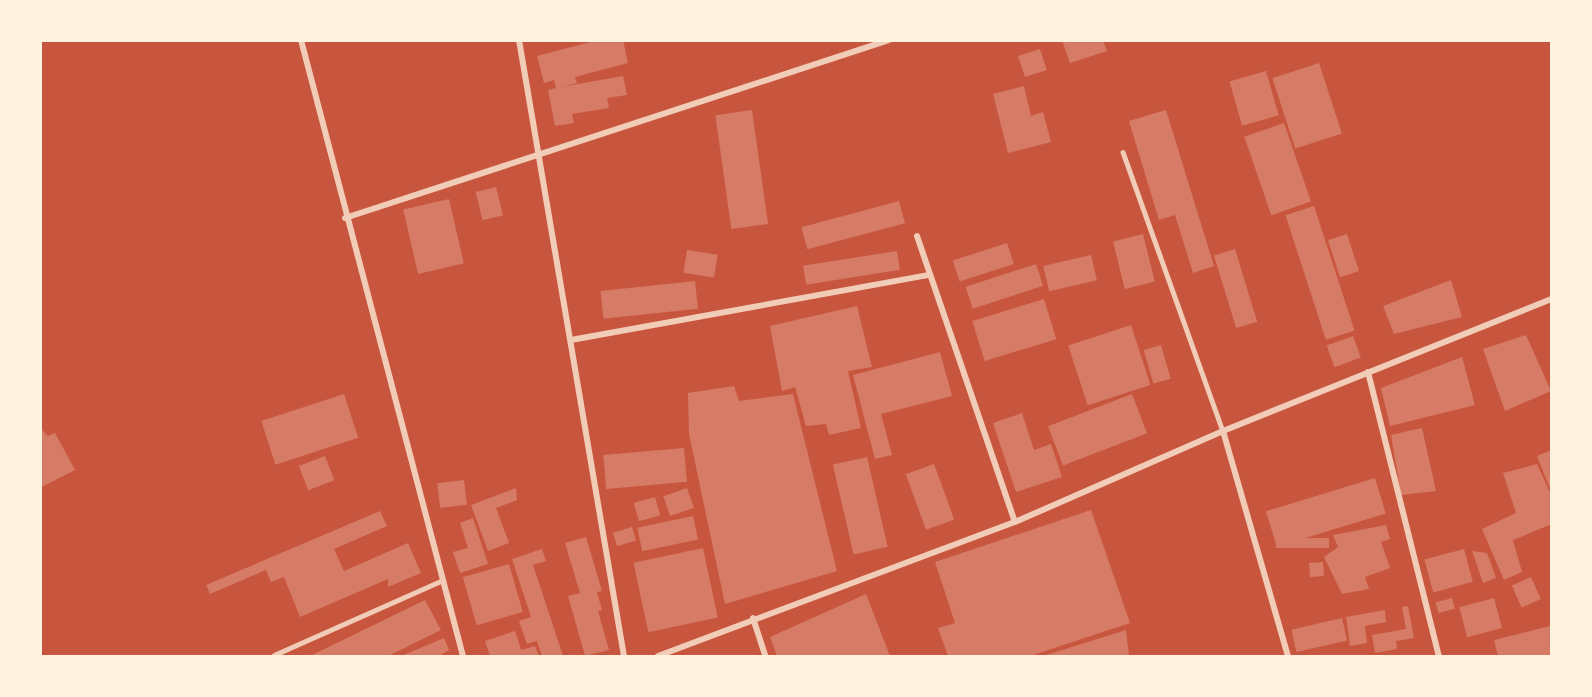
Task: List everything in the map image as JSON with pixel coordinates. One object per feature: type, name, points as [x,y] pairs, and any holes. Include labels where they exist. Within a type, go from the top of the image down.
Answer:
[{"type":"street","points":[[301,40],[345,218],[463,657]]},
{"type":"street","points":[[519,40],[572,340],[624,657]]},
{"type":"street","points":[[345,218],[541,158],[889,40]]},
{"type":"street","points":[[917,236],[1015,522]]},
{"type":"street","points":[[572,340],[929,275]]},
{"type":"street","points":[[658,657],[753,618],[1015,522],[1223,431],[1551,299]]},
{"type":"street","points":[[1368,372],[1439,657]]},
{"type":"street","points":[[1223,431],[1288,657]]},
{"type":"street","points":[[753,618],[765,657]]},
{"type":"lane","points":[[1123,152],[1223,431]]},
{"type":"lane","points":[[274,655],[443,580]]},
{"type":"building","points":[[598,40],[623,40],[628,63],[575,77],[577,83],[561,87],[623,76],[627,95],[607,98],[609,108],[572,114],[574,123],[555,126],[548,90],[556,88],[554,80],[544,83],[537,56]]},
{"type":"building","points":[[1062,40],[1103,40],[1107,51],[1070,63]]},
{"type":"building","points":[[1040,49],[1047,70],[1025,77],[1018,56]]},
{"type":"building","points":[[1319,63],[1342,133],[1295,149],[1272,78]]},
{"type":"building","points":[[1266,71],[1279,115],[1242,126],[1229,81]]},
{"type":"building","points":[[1024,86],[1031,116],[1043,112],[1051,142],[1008,153],[993,94]]},
{"type":"building","points":[[752,110],[768,224],[731,229],[715,115]]},
{"type":"building","points":[[1166,110],[1214,266],[1193,273],[1175,215],[1159,220],[1129,121]]},
{"type":"building","points":[[1284,123],[1311,201],[1271,215],[1244,137]]},
{"type":"building","points":[[496,187],[503,215],[483,220],[476,192]]},
{"type":"building","points":[[449,199],[464,263],[418,274],[403,210]]},
{"type":"building","points":[[899,201],[905,223],[807,249],[801,227]]},
{"type":"building","points":[[1314,206],[1354,331],[1326,340],[1285,215]]},
{"type":"building","points":[[1143,234],[1155,282],[1125,289],[1113,241]]},
{"type":"building","points":[[1347,234],[1359,271],[1340,277],[1328,240]]},
{"type":"building","points":[[1007,243],[1014,264],[960,282],[953,261]]},
{"type":"building","points":[[1235,249],[1257,322],[1236,328],[1214,255]]},
{"type":"building","points":[[687,250],[718,255],[714,278],[683,273]]},
{"type":"building","points":[[897,251],[900,270],[806,285],[803,266]]},
{"type":"building","points":[[1091,255],[1097,280],[1049,291],[1043,266]]},
{"type":"building","points":[[1036,264],[1043,286],[973,309],[966,287]]},
{"type":"building","points":[[1451,280],[1462,317],[1394,334],[1383,306]]},
{"type":"building","points":[[695,281],[698,309],[603,319],[601,291]]},
{"type":"building","points":[[1044,299],[1056,339],[985,361],[972,321]]},
{"type":"building","points":[[857,306],[872,367],[848,371],[861,428],[829,435],[826,424],[806,426],[795,387],[782,391],[770,326]]},
{"type":"building","points":[[1131,325],[1150,385],[1088,405],[1068,345]]},
{"type":"building","points":[[1526,335],[1551,391],[1505,411],[1483,349]]},
{"type":"building","points":[[1353,336],[1361,358],[1335,367],[1327,346]]},
{"type":"building","points":[[1161,345],[1171,379],[1153,384],[1144,350]]},
{"type":"building","points":[[940,352],[952,396],[881,414],[892,455],[875,459],[853,375]]},
{"type":"building","points":[[1462,357],[1475,405],[1390,426],[1381,388]]},
{"type":"building","points":[[734,386],[739,401],[793,394],[837,571],[725,604],[689,434],[688,393]]},
{"type":"building","points":[[344,394],[358,438],[275,465],[261,421]]},
{"type":"building","points":[[1132,394],[1147,433],[1063,465],[1048,426]]},
{"type":"building","points":[[1022,413],[1034,450],[1051,444],[1062,477],[1016,492],[993,423]]},
{"type":"building","points":[[40,428],[48,436],[55,433],[75,470],[40,488]]},
{"type":"building","points":[[1422,428],[1436,491],[1401,495],[1391,435]]},
{"type":"building","points":[[684,448],[687,482],[606,489],[603,455]]},
{"type":"building","points":[[1552,450],[1552,491],[1551,491],[1537,456]]},
{"type":"building","points":[[325,456],[334,480],[308,490],[299,466]]},
{"type":"building","points":[[867,457],[888,547],[854,555],[833,465]]},
{"type":"building","points":[[934,464],[954,519],[926,530],[906,474]]},
{"type":"building","points":[[1537,464],[1552,497],[1552,524],[1513,540],[1522,572],[1504,580],[1482,529],[1516,513],[1503,473]]},
{"type":"building","points":[[1375,478],[1386,513],[1277,547],[1266,511]]},
{"type":"building","points":[[464,480],[467,505],[440,508],[437,483]]},
{"type":"building","points":[[516,488],[517,500],[496,508],[509,543],[488,551],[471,505]]},
{"type":"building","points":[[687,488],[694,508],[670,516],[663,496]]},
{"type":"building","points":[[655,497],[660,515],[639,521],[634,503]]},
{"type":"building","points":[[1091,510],[1130,623],[1030,656],[948,656],[938,628],[955,623],[935,562]]},
{"type":"building","points":[[380,511],[387,526],[334,549],[344,571],[408,543],[421,573],[388,587],[388,579],[300,617],[284,577],[271,582],[266,570],[210,594],[206,585]]},
{"type":"building","points":[[693,516],[698,539],[642,551],[637,528]]},
{"type":"building","points":[[473,518],[488,564],[460,573],[453,552],[468,548],[460,523]]},
{"type":"building","points":[[1386,525],[1390,539],[1381,542],[1390,568],[1365,577],[1369,589],[1342,594],[1324,557],[1338,547],[1333,535]]},
{"type":"building","points":[[632,527],[636,540],[617,546],[613,533]]},
{"type":"building","points":[[586,537],[602,591],[597,592],[602,610],[598,611],[609,650],[585,656],[568,596],[580,593],[565,543]]},
{"type":"building","points":[[1276,538],[1329,538],[1329,548],[1276,548]]},
{"type":"building","points":[[703,548],[718,617],[648,632],[634,563]]},
{"type":"building","points":[[542,549],[546,561],[533,565],[563,656],[542,656],[537,641],[527,644],[519,621],[531,617],[512,559]]},
{"type":"building","points":[[1464,549],[1473,582],[1433,592],[1424,560]]},
{"type":"building","points":[[1472,551],[1487,553],[1496,578],[1483,583]]},
{"type":"building","points":[[1323,562],[1324,576],[1310,577],[1309,563]]},
{"type":"building","points":[[509,564],[523,612],[477,625],[463,577]]},
{"type":"building","points":[[1531,577],[1541,599],[1522,607],[1512,586]]},
{"type":"building","points":[[866,594],[890,656],[777,656],[770,637]]},
{"type":"building","points":[[1452,598],[1455,609],[1438,613],[1436,602]]},
{"type":"building","points":[[1494,598],[1502,628],[1467,637],[1459,607]]},
{"type":"building","points":[[425,600],[441,630],[388,656],[310,656]]},
{"type":"building","points":[[1408,606],[1414,638],[1396,641],[1397,649],[1375,653],[1372,635],[1406,629],[1402,607]]},
{"type":"building","points":[[1385,610],[1386,622],[1365,626],[1367,643],[1350,646],[1346,617]]},
{"type":"building","points":[[1342,618],[1347,640],[1297,652],[1291,630]]},
{"type":"building","points":[[1550,626],[1552,656],[1498,656],[1494,640]]},
{"type":"building","points":[[1126,630],[1129,656],[1043,656]]},
{"type":"building","points":[[515,631],[521,650],[535,646],[539,656],[490,656],[485,641]]},
{"type":"building","points":[[444,638],[449,650],[439,656],[401,656]]}]
